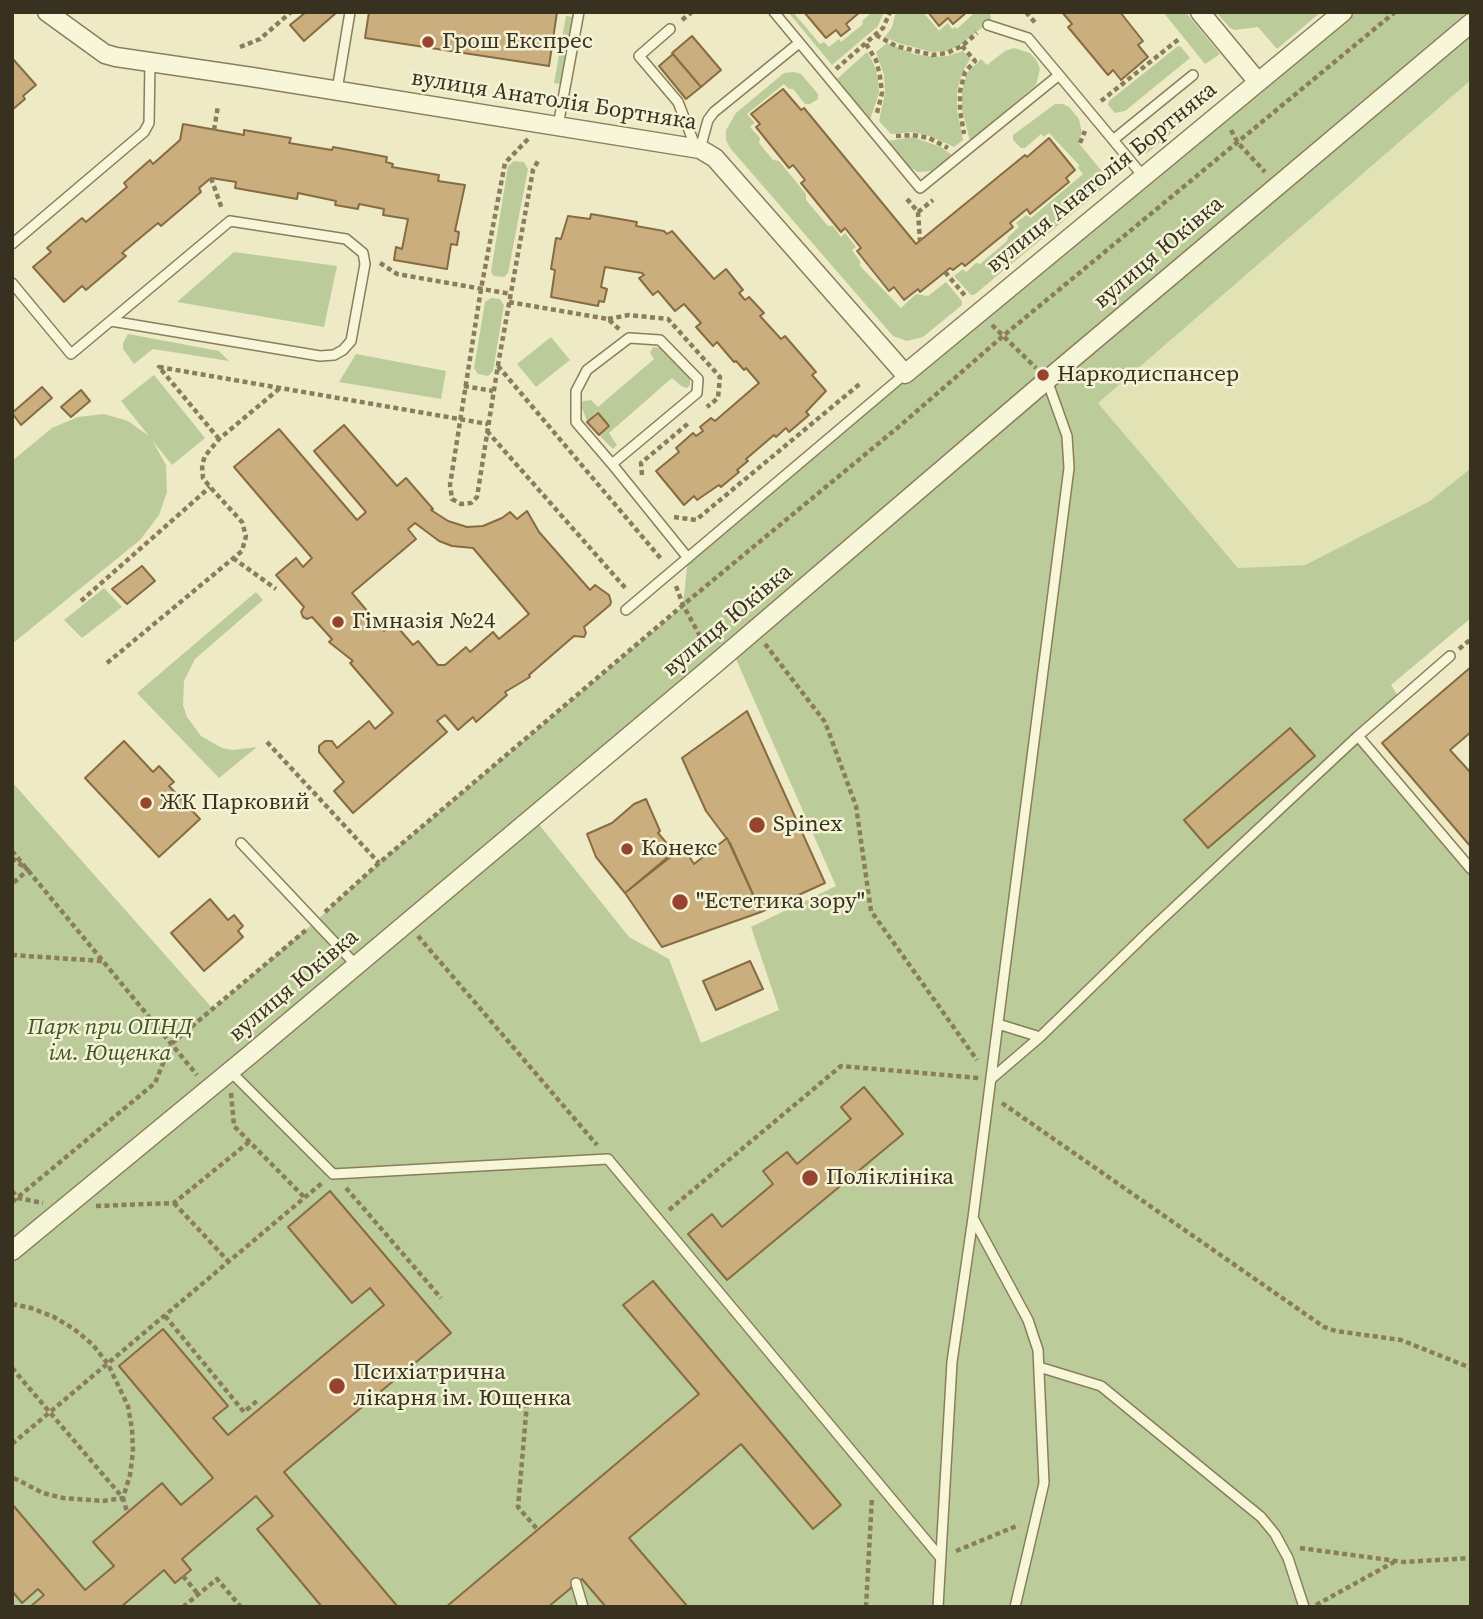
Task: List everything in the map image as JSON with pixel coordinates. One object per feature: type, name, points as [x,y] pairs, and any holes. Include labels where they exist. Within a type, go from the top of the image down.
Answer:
[{"type":"street","name":"вулиця Анатолія Бортняка","points":[[47,12],[105,54],[698,148],[715,158],[905,374],[1343,12]]},
{"type":"street","points":[[1200,12],[1258,82]]},
{"type":"street","name":"вулиця Юківка","points":[[12,1251],[715,664],[1471,23]]},
{"type":"lane","points":[[337,90],[351,12]]},
{"type":"lane","points":[[550,124],[579,12]]},
{"type":"lane","points":[[774,12],[920,188],[1059,75]]},
{"type":"lane","points":[[988,25],[1028,38],[1143,176]]},
{"type":"lane","points":[[670,29],[639,56],[678,102],[698,148]]},
{"type":"lane","points":[[698,148],[708,120],[714,112],[799,43]]},
{"type":"lane","points":[[14,239],[144,132],[149,123],[150,62]]},
{"type":"lane","points":[[1113,140],[1193,75]]},
{"type":"lane","points":[[12,283],[71,354],[230,221],[346,239],[363,253],[365,264],[351,341],[334,355],[320,356],[111,321]]},
{"type":"lane","points":[[612,464],[697,393],[698,379],[660,340],[629,338],[587,370],[576,391],[576,422],[688,558]]},
{"type":"lane","points":[[626,610],[905,374]]},
{"type":"lane","points":[[938,1607],[952,1362],[973,1219],[1069,468],[1067,436],[1047,380]]},
{"type":"lane","points":[[991,1079],[1040,1037],[1358,736],[1450,656]]},
{"type":"lane","points":[[1358,736],[1471,869]]},
{"type":"lane","points":[[241,843],[356,965]]},
{"type":"lane","points":[[998,1024],[1040,1037]]},
{"type":"lane","points":[[230,1071],[333,1174],[608,1158],[940,1557]]},
{"type":"lane","points":[[973,1219],[1028,1321],[1038,1350],[1044,1468],[1037,1519],[1015,1607]]},
{"type":"lane","points":[[1039,1367],[1101,1386],[1245,1503],[1268,1525],[1282,1545],[1304,1607]]},
{"type":"lane","points":[[576,1583],[583,1607]]},
{"type":"path","points":[[240,47],[260,39],[291,12]]},
{"type":"path","points":[[827,77],[876,35],[890,12]]},
{"type":"path","points":[[1026,12],[1043,32]]},
{"type":"path","points":[[12,1202],[155,1083],[171,1044],[316,921],[379,863],[1003,336],[1395,12]]},
{"type":"path","points":[[876,35],[897,46],[932,55],[947,53],[962,46],[975,61],[965,72],[960,91],[961,117],[966,140]]},
{"type":"path","points":[[1093,92],[1102,102],[1179,39]]},
{"type":"path","points":[[866,44],[876,60],[882,93],[875,119]]},
{"type":"path","points":[[214,130],[218,106]]},
{"type":"path","points":[[1222,111],[1238,142],[1277,185]]},
{"type":"path","points":[[538,161],[533,170],[509,302],[477,497],[471,503],[461,504],[452,499],[449,493],[464,386],[505,163],[550,124]]},
{"type":"path","points":[[889,137],[913,135],[929,138],[953,151]]},
{"type":"path","points":[[211,178],[222,209]]},
{"type":"path","points":[[918,212],[920,241]]},
{"type":"path","points":[[377,259],[382,266],[397,274],[511,294]]},
{"type":"path","points":[[509,302],[608,319],[629,315],[668,318],[720,377],[718,398],[641,463],[642,478]]},
{"type":"path","points":[[608,319],[629,338]]},
{"type":"path","points":[[498,365],[671,571],[683,606],[715,664]]},
{"type":"path","points":[[219,439],[159,367],[488,424]]},
{"type":"path","points":[[672,515],[676,519],[696,520],[862,382]]},
{"type":"path","points":[[464,386],[493,391]]},
{"type":"path","points":[[107,663],[242,551],[246,536],[242,522],[210,488],[204,478],[202,465],[205,456],[219,439],[280,388]]},
{"type":"path","points":[[487,430],[637,601]]},
{"type":"path","points":[[81,601],[210,488]]},
{"type":"path","points":[[233,558],[276,589]]},
{"type":"path","points":[[761,640],[825,722],[856,806],[871,911],[982,1067]]},
{"type":"path","points":[[267,742],[379,863]]},
{"type":"path","points":[[12,851],[209,1089]]},
{"type":"path","points":[[12,858],[28,870]]},
{"type":"path","points":[[12,884],[28,870]]},
{"type":"path","points":[[407,923],[608,1158]]},
{"type":"path","points":[[12,955],[103,961]]},
{"type":"path","points":[[658,1220],[841,1066],[991,1079]]},
{"type":"path","points":[[230,1071],[233,1126],[305,1198]]},
{"type":"path","points":[[989,1094],[1324,1327],[1401,1340],[1471,1368]]},
{"type":"path","points":[[12,1191],[18,1198],[63,1208],[174,1203],[248,1142]]},
{"type":"path","points":[[12,1444],[333,1174],[441,1298]]},
{"type":"path","points":[[174,1203],[229,1262]]},
{"type":"path","points":[[12,1304],[42,1312],[74,1329],[93,1345],[120,1384],[128,1406],[133,1452],[123,1498]]},
{"type":"path","points":[[165,1316],[244,1412],[258,1400]]},
{"type":"path","points":[[12,1368],[123,1498],[127,1512]]},
{"type":"path","points":[[527,1403],[518,1507],[537,1529]]},
{"type":"path","points":[[866,1607],[873,1475]]},
{"type":"path","points":[[12,1477],[43,1493],[62,1498],[103,1501],[123,1498]]},
{"type":"path","points":[[940,1557],[1037,1519]]},
{"type":"path","points":[[1282,1545],[1395,1562],[1471,1558]]},
{"type":"path","points":[[1312,1607],[1395,1562]]},
{"type":"path","points":[[183,1576],[198,1594]]},
{"type":"path","points":[[183,1607],[217,1578],[241,1607]]},
{"type":"green space","points":[[788,12],[793,12],[820,44],[824,42],[829,47],[839,39],[841,42],[863,24],[868,12],[884,12],[878,26],[832,65]]},
{"type":"green space","points":[[896,12],[923,12],[939,31],[948,23],[952,29],[957,29],[975,12],[988,12],[991,16],[990,21],[959,46],[932,52],[885,37],[892,27]]},
{"type":"green space","points":[[1163,12],[1184,12],[1220,54],[1205,64]]},
{"type":"green space","points":[[1216,12],[1321,12],[1277,49],[1258,27],[1235,30]]},
{"type":"green space","name":"Парк при ОПНД ім. Ющенка","points":[[1342,12],[1471,12],[1471,80],[1098,403],[1238,568],[1305,565],[1430,501],[1471,468],[1471,618],[1391,685],[1400,699],[1358,736],[1471,869],[1471,1607],[12,1607],[12,782],[213,1009],[379,863],[683,606],[688,558]],"holes":[[[732,650],[836,886],[751,927],[779,1010],[701,1043],[669,959],[629,937],[533,817]]]},
{"type":"green space","points":[[566,16],[573,17],[561,84],[554,83]]},
{"type":"green space","points":[[887,43],[914,54],[933,57],[963,51],[970,59],[957,90],[957,110],[963,140],[954,147],[913,132],[891,134],[879,121],[885,93],[884,75],[876,52]]},
{"type":"green space","points":[[1178,46],[1190,58],[1125,111],[1115,113],[1108,105],[1109,101]]},
{"type":"green space","points":[[1014,48],[1030,53],[1037,61],[1040,69],[1036,85],[970,141],[962,109],[962,91],[967,73],[981,59],[987,65],[1005,51]]},
{"type":"green space","points":[[867,52],[878,77],[879,93],[870,120],[837,79]]},
{"type":"green space","points":[[784,73],[801,74],[818,94],[818,99],[805,104],[793,89],[784,84],[747,114],[755,123],[750,127],[760,138],[759,143],[773,160],[779,161],[828,226],[833,226],[841,237],[845,233],[856,247],[852,250],[860,261],[860,266],[901,308],[916,294],[928,296],[946,282],[962,301],[962,305],[923,337],[907,341],[893,336],[730,148],[726,140],[726,130],[736,113]]},
{"type":"green space","points":[[1471,80],[1471,468],[1430,501],[1305,565],[1238,568],[1098,403]]},
{"type":"green space","points":[[1208,93],[1211,100],[1146,154],[1140,151]]},
{"type":"green space","points":[[1055,104],[1069,107],[1079,119],[1082,133],[1078,142],[1109,180],[1108,184],[971,295],[954,276],[963,269],[966,272],[976,263],[980,264],[1007,241],[1019,227],[1016,223],[1026,215],[1031,218],[1083,174],[1078,168],[1079,165],[1049,133],[1044,137],[1041,134],[1025,148],[1021,148],[1013,140],[1013,135]]},
{"type":"green space","points":[[913,137],[941,147],[952,155],[931,171],[918,172],[911,168],[887,141]]},
{"type":"green space","points":[[514,161],[524,162],[528,169],[508,273],[504,277],[494,276],[491,272],[508,166]]},
{"type":"green space","points":[[234,252],[337,266],[324,327],[177,302]]},
{"type":"green space","points":[[491,298],[500,299],[504,305],[493,371],[488,376],[478,374],[474,368],[485,302]]},
{"type":"green space","points":[[128,334],[219,351],[229,361],[153,349],[134,364],[123,349]]},
{"type":"green space","points":[[551,337],[570,360],[536,387],[517,364]]},
{"type":"green space","points":[[653,347],[661,348],[670,354],[690,379],[690,385],[687,388],[681,386],[672,378],[609,433],[617,445],[613,449],[600,436],[610,426],[597,412],[587,421],[581,405],[583,401],[591,400],[598,407],[654,359],[650,353]]},
{"type":"green space","points":[[356,354],[446,371],[441,399],[339,382]]},
{"type":"green space","points":[[154,375],[205,438],[172,465],[152,440],[166,465],[167,492],[159,515],[140,540],[12,644],[12,461],[52,428],[78,417],[104,414],[128,421],[149,436],[121,401]]},
{"type":"green space","points":[[104,588],[122,607],[82,638],[64,620]]},
{"type":"green space","points":[[256,592],[263,600],[195,659],[184,681],[183,705],[187,717],[201,736],[222,748],[233,750],[257,747],[219,778],[137,693]]},
{"type":"building","points":[[306,12],[336,13],[304,41],[290,25]]},
{"type":"building","points":[[369,12],[557,12],[549,66],[365,38]]},
{"type":"building","points":[[804,12],[860,12],[846,24],[850,29],[841,36],[836,30],[826,38]]},
{"type":"building","points":[[928,12],[967,12],[953,24],[948,18],[939,26]]},
{"type":"building","points":[[1062,12],[1120,12],[1143,41],[1138,45],[1148,57],[1121,80],[1113,70],[1108,75],[1068,27],[1072,24]]},
{"type":"building","points":[[692,36],[721,70],[701,87],[672,53]]},
{"type":"building","points":[[673,54],[701,87],[686,99],[659,66]]},
{"type":"building","points":[[12,58],[36,85],[12,110]]},
{"type":"building","points":[[783,89],[801,110],[804,108],[916,244],[1049,138],[1075,170],[1066,178],[1069,182],[1030,214],[1027,209],[1010,223],[1013,227],[965,266],[962,263],[953,270],[950,268],[920,292],[918,289],[904,300],[894,287],[889,291],[857,251],[861,248],[845,228],[841,232],[801,183],[805,180],[793,165],[789,168],[756,127],[760,124],[751,114]]},
{"type":"building","points":[[183,124],[244,135],[244,130],[291,138],[289,143],[332,150],[333,147],[387,157],[386,162],[393,164],[392,167],[439,175],[438,181],[465,185],[455,231],[459,232],[457,245],[451,244],[447,269],[394,260],[396,247],[402,249],[408,219],[383,215],[384,209],[359,204],[358,209],[335,205],[336,201],[298,193],[297,199],[235,188],[236,182],[211,178],[199,188],[201,192],[161,226],[158,223],[122,253],[126,256],[86,290],[82,286],[64,302],[33,267],[51,252],[47,248],[82,218],[86,222],[127,187],[124,183],[150,160],[153,164],[180,140]]},
{"type":"building","points":[[591,214],[637,222],[636,226],[664,231],[667,234],[672,231],[714,279],[726,269],[743,290],[739,293],[745,300],[749,297],[764,313],[760,316],[781,339],[785,336],[816,372],[812,375],[826,391],[806,412],[809,415],[789,432],[786,428],[776,437],[774,435],[746,459],[748,461],[737,470],[739,472],[721,487],[719,485],[697,500],[694,496],[684,505],[656,471],[679,452],[676,448],[693,433],[696,436],[703,431],[700,427],[711,418],[715,421],[759,383],[746,368],[744,370],[734,362],[717,342],[713,346],[696,327],[701,323],[684,304],[675,311],[658,291],[653,295],[639,278],[644,275],[642,273],[605,267],[601,287],[607,289],[604,302],[599,301],[598,306],[551,297],[555,270],[551,269],[556,238],[561,239],[568,216],[590,219]]},
{"type":"building","points":[[42,387],[52,398],[21,425],[12,413]]},
{"type":"building","points":[[81,390],[90,401],[71,417],[61,407]]},
{"type":"building","points":[[598,413],[609,426],[599,435],[587,422]]},
{"type":"building","points":[[344,425],[397,486],[406,478],[433,509],[431,510],[448,521],[467,527],[483,526],[510,512],[517,519],[527,511],[539,532],[590,590],[595,585],[609,595],[611,602],[584,627],[584,637],[574,636],[529,675],[530,677],[505,692],[507,695],[476,722],[473,717],[458,730],[445,715],[437,721],[447,732],[353,813],[334,791],[344,782],[319,752],[319,746],[325,741],[332,741],[337,748],[369,721],[375,729],[393,713],[350,663],[353,661],[329,642],[332,639],[312,617],[303,617],[301,612],[304,607],[276,575],[296,558],[303,567],[312,558],[234,467],[279,429],[357,520],[366,512],[314,451]],"holes":[[[415,523],[439,541],[452,546],[473,548],[529,614],[499,639],[493,632],[470,652],[466,647],[445,665],[438,665],[418,641],[413,645],[394,623],[384,631],[352,593],[416,539],[408,529]]]},
{"type":"building","points":[[142,566],[155,581],[127,604],[112,589]]},
{"type":"building","points":[[1471,667],[1471,732],[1450,750],[1471,773],[1471,847],[1382,743]]},
{"type":"building","name":"Spinex","points":[[747,711],[825,883],[761,912],[730,843],[706,811],[682,758]]},
{"type":"building","points":[[1290,728],[1315,756],[1208,848],[1184,820]]},
{"type":"building","name":"ЖК Парковий","points":[[124,741],[153,772],[159,766],[174,782],[169,786],[200,819],[159,857],[85,778]]},
{"type":"building","points":[[646,799],[660,831],[658,833],[674,852],[625,893],[596,857],[587,834],[612,823],[634,804]]},
{"type":"building","points":[[727,838],[761,912],[662,947],[625,893],[683,847],[694,864]]},
{"type":"building","points":[[210,899],[228,920],[234,915],[243,926],[238,931],[243,937],[204,971],[171,933]]},
{"type":"building","points":[[750,961],[763,989],[716,1010],[703,981]]},
{"type":"building","name":"Поліклініка","points":[[864,1087],[903,1134],[727,1280],[688,1234],[712,1214],[722,1227],[773,1184],[763,1171],[787,1152],[797,1164],[851,1119],[841,1107]]},
{"type":"building","name":"Психіатрична лікарня ім. Ющенка","points":[[330,1191],[451,1333],[284,1472],[398,1607],[322,1607],[257,1529],[273,1516],[256,1496],[182,1559],[191,1570],[175,1583],[164,1570],[121,1607],[30,1607],[44,1595],[38,1589],[22,1603],[12,1591],[12,1504],[85,1590],[114,1566],[93,1542],[162,1483],[181,1505],[213,1478],[119,1366],[163,1329],[228,1406],[213,1418],[228,1435],[384,1305],[370,1288],[352,1303],[288,1227]]},
{"type":"building","name":"Психіатрична лікарня ім. Ющенка","points":[[653,1281],[841,1505],[813,1529],[741,1444],[629,1538],[688,1607],[606,1607],[582,1579],[548,1607],[446,1607],[699,1394],[623,1305]]},
{"type":"place","name":"Грош Експрес","points":[[428,42]]},
{"type":"place","name":"Наркодиспансер","points":[[1043,375]]},
{"type":"place","name":"Гімназія №24","points":[[338,622]]},
{"type":"place","name":"ЖК Парковий","points":[[146,803]]},
{"type":"place","name":"Spinex","points":[[757,825]]},
{"type":"place","name":"Конекс","points":[[627,849]]},
{"type":"place","name":"\"Естетика зору\"","points":[[680,902]]},
{"type":"place","name":"Поліклініка","points":[[810,1178]]},
{"type":"place","name":"Психіатрична лікарня ім. Ющенка","points":[[337,1386]]}]
